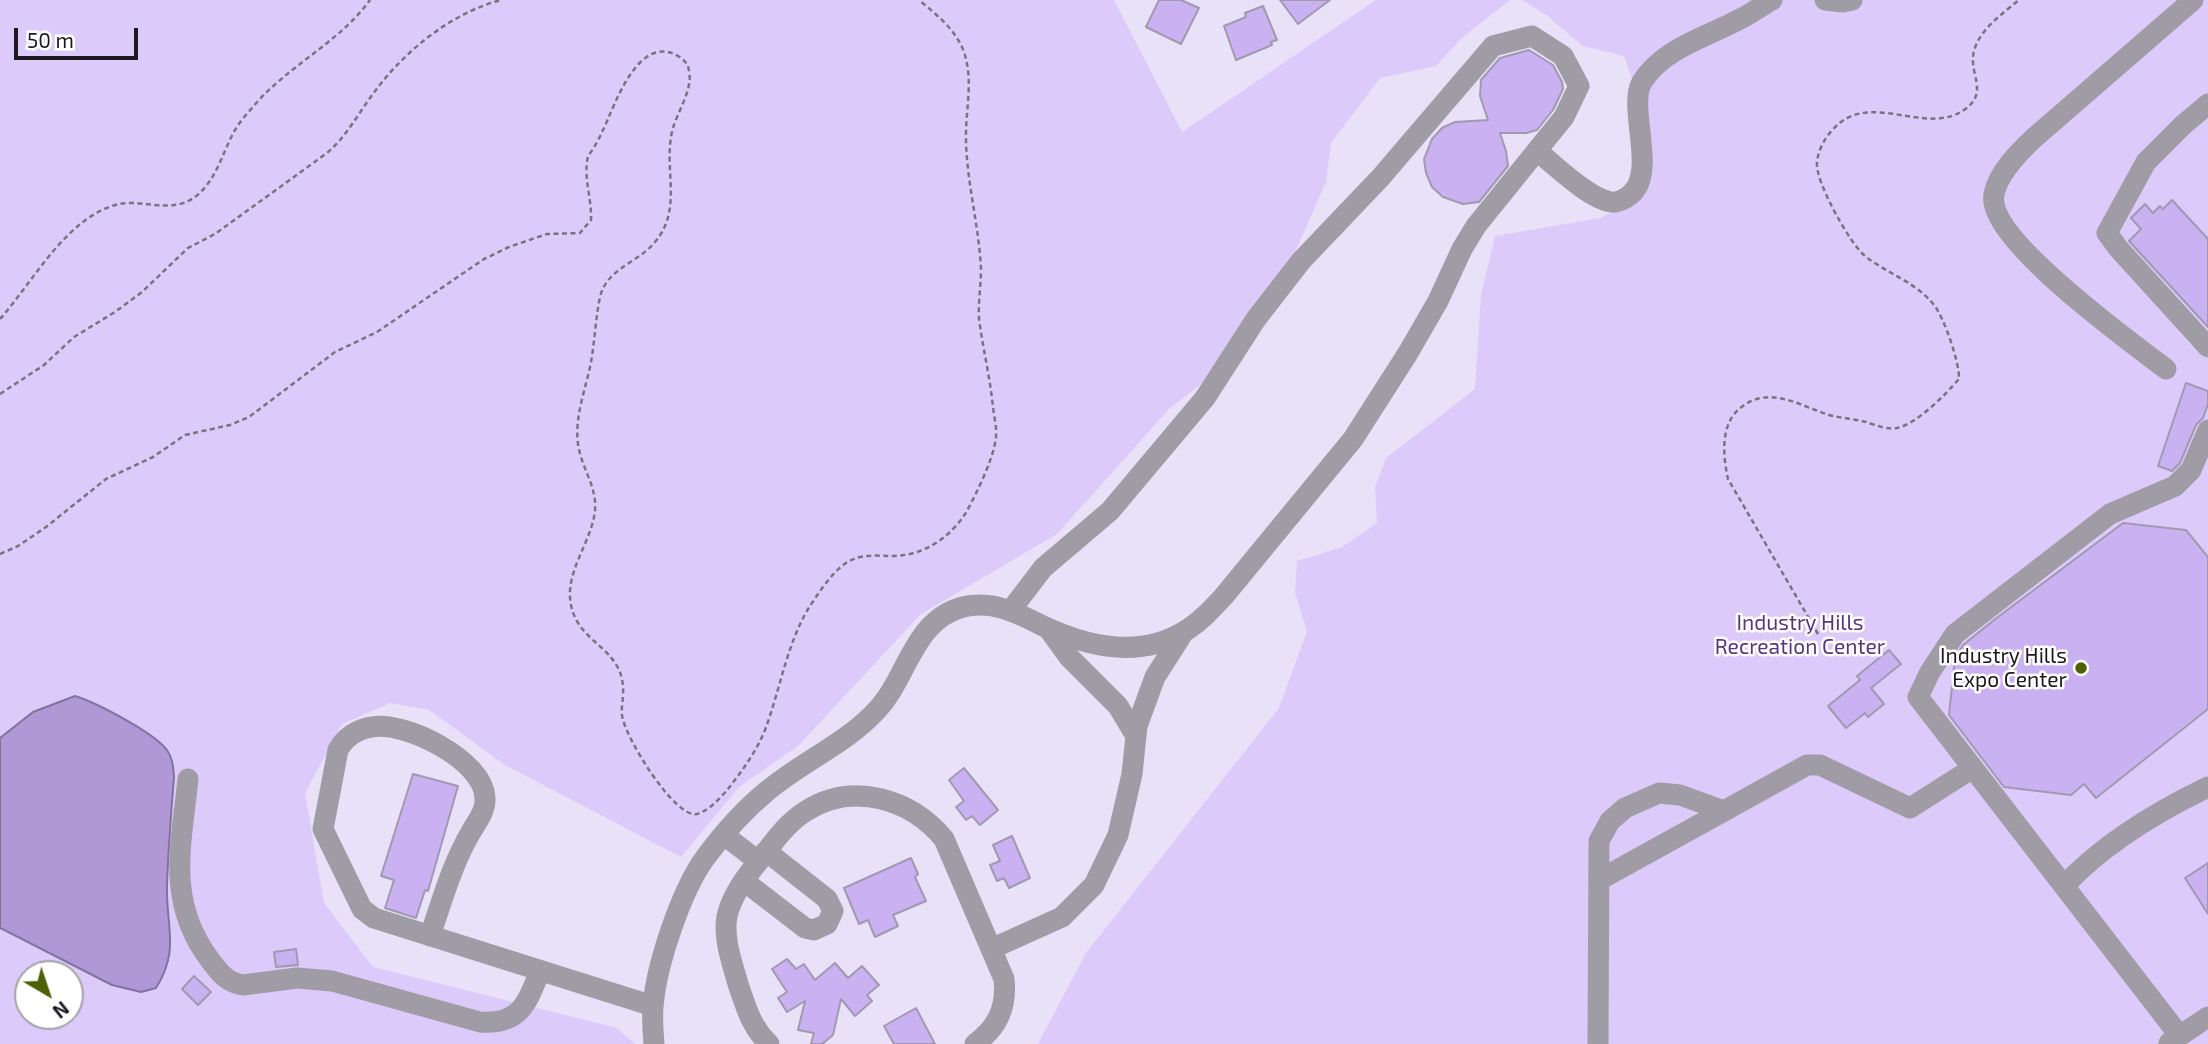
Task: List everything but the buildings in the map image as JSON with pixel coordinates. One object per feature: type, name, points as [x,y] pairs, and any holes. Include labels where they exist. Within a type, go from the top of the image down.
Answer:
[{"type":"street","points":[[1537,151],[1597,198],[1614,203],[1628,197],[1637,189],[1642,169],[1640,85],[1652,69],[1668,56],[1772,0]]},
{"type":"street","points":[[1825,0],[1852,0]]},
{"type":"street","points":[[2166,369],[2061,286],[2018,244],[2002,225],[1994,209],[1994,193],[2018,153],[2193,0]]},
{"type":"street","points":[[654,1044],[653,1006],[665,949],[682,903],[704,859],[766,792],[848,736],[878,710],[915,644],[937,620],[962,608],[985,605],[1011,610],[1091,644],[1115,648],[1165,641],[1202,620],[1353,439],[1408,353],[1476,226],[1564,117],[1579,86],[1563,56],[1532,36],[1493,46],[1381,177],[1301,261],[1256,319],[1205,398],[1119,501],[1043,568],[1011,610]]},
{"type":"street","points":[[2208,104],[2146,162],[2106,233],[2208,348]]},
{"type":"street","points":[[2208,430],[2191,470],[2175,486],[2110,514],[1955,634],[1930,672],[1918,697],[2064,886],[2173,1040],[2208,1017]]},
{"type":"street","points":[[1048,628],[1069,657],[1118,706],[1136,736]]},
{"type":"street","points":[[991,949],[1062,917],[1094,885],[1118,835],[1132,774],[1137,726],[1155,677],[1184,632]]},
{"type":"street","points":[[430,936],[459,851],[484,810],[484,787],[470,767],[435,742],[387,727],[374,726],[361,730],[342,742],[338,750],[323,829],[362,909],[374,918],[430,936],[540,971],[653,1006]]},
{"type":"street","points":[[1599,880],[1807,765],[1820,765],[1910,808],[1973,768]]},
{"type":"street","points":[[188,779],[179,864],[184,909],[195,940],[223,977],[232,983],[243,985],[314,978],[480,1022],[496,1023],[519,1013],[528,1002],[540,971]]},
{"type":"street","points":[[2064,886],[2082,867],[2153,815],[2208,787]]},
{"type":"street","points":[[1598,1044],[1599,841],[1610,821],[1625,808],[1659,793],[1680,795],[1724,811]]},
{"type":"street","points":[[769,1044],[749,1020],[729,953],[726,932],[728,914],[735,894],[789,824],[806,810],[829,799],[872,796],[915,813],[932,825],[944,839],[1004,979],[1006,996],[995,1026],[975,1044]]},
{"type":"street","points":[[724,835],[762,856],[827,899],[832,911],[827,924],[814,930],[805,928],[744,881]]},
{"type":"path","points":[[0,319],[44,264],[86,219],[114,205],[128,202],[164,207],[181,204],[193,198],[210,182],[233,133],[254,105],[344,29],[370,0]]},
{"type":"path","points":[[0,394],[44,365],[74,337],[142,292],[188,248],[215,234],[327,153],[338,143],[376,90],[444,24],[483,5],[501,0]]},
{"type":"path","points":[[0,554],[18,546],[46,527],[106,479],[153,457],[185,435],[230,425],[249,417],[335,352],[377,332],[484,259],[547,234],[580,233],[591,220],[586,174],[589,156],[630,74],[640,61],[655,53],[666,51],[675,54],[685,61],[690,74],[670,139],[669,162],[673,193],[670,213],[664,230],[654,244],[644,255],[609,278],[601,291],[592,357],[577,428],[578,448],[594,489],[596,505],[570,591],[577,625],[618,664],[624,680],[622,716],[630,738],[661,786],[688,813],[697,814],[717,802],[743,771],[763,735],[790,643],[809,608],[830,579],[846,563],[864,555],[910,555],[923,551],[945,536],[967,511],[990,460],[996,436],[979,314],[981,267],[968,180],[965,134],[969,70],[957,37],[919,0]]},
{"type":"path","points":[[1818,634],[1728,479],[1723,457],[1726,431],[1732,415],[1745,404],[1763,396],[1784,397],[1831,415],[1894,429],[1909,424],[1959,379],[1960,366],[1950,345],[1945,324],[1935,306],[1923,293],[1864,256],[1851,242],[1818,175],[1817,161],[1828,134],[1853,115],[1868,112],[1935,119],[1949,117],[1965,109],[1976,98],[1978,84],[1973,66],[1974,51],[1982,34],[2019,0]]},
{"type":"green space","points":[[0,0],[1114,0],[1182,132],[1376,0],[1510,0],[1462,38],[1436,66],[1380,78],[1331,143],[1326,182],[1292,259],[1200,385],[1170,408],[1057,534],[921,614],[798,746],[739,787],[681,857],[505,765],[429,710],[390,703],[342,724],[305,793],[324,903],[373,967],[617,1028],[635,1044],[0,1044]]},
{"type":"green space","name":"Industry Hills Recreation Center","points":[[1522,0],[2208,0],[2208,1044],[1038,1044],[1086,953],[1279,708],[1307,631],[1295,593],[1297,561],[1342,547],[1377,523],[1375,487],[1386,458],[1475,389],[1481,295],[1495,236],[1600,218],[1627,205],[1650,131],[1624,56],[1583,46],[1546,15]]},
{"type":"shaded area","points":[[75,696],[138,727],[167,750],[174,777],[167,887],[170,950],[168,962],[156,988],[141,992],[112,985],[84,971],[84,960],[63,960],[0,928],[0,738],[33,712]]},
{"type":"place","name":"Industry Hills Expo Center","points":[[2081,668]]}]
